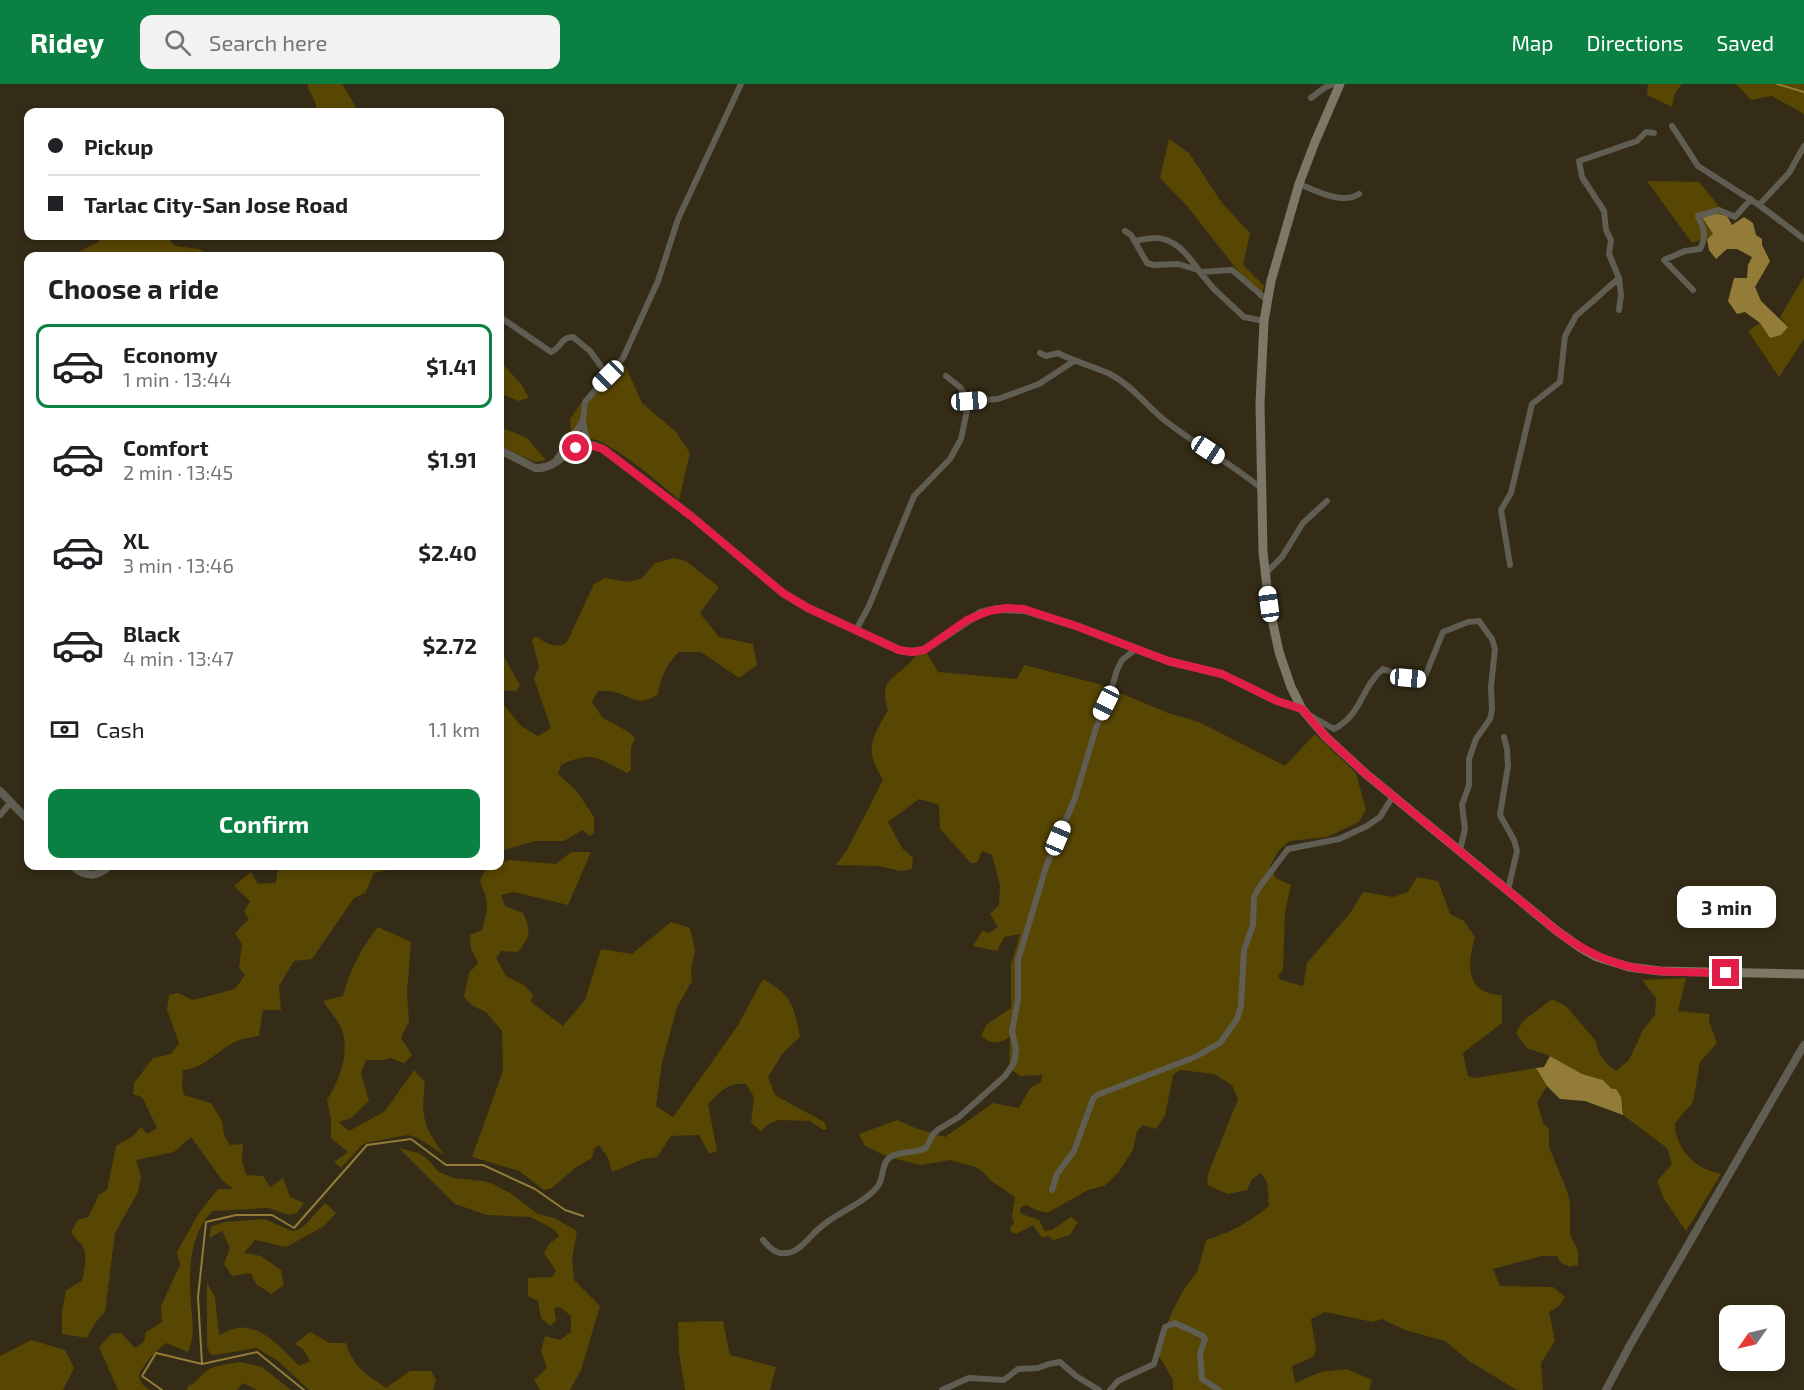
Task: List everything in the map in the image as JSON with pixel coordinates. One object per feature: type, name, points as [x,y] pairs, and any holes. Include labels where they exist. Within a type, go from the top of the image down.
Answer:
[{"type":"main road","points":[[1340,84],[1299,184],[1267,300],[1264,321],[1260,404],[1264,575],[1279,652],[1304,711],[1334,744],[1393,796],[1574,943],[1597,957],[1614,963],[1660,971],[1804,974]]},
{"type":"street","points":[[589,445],[585,432],[585,402],[623,358],[656,286],[678,219],[741,84]]},
{"type":"street","points":[[1311,98],[1333,84]]},
{"type":"street","points":[[1672,126],[1698,166],[1760,205],[1804,239]]},
{"type":"street","points":[[1619,310],[1621,295],[1619,278],[1609,254],[1611,240],[1606,230],[1605,211],[1582,177],[1579,161],[1637,141],[1646,132],[1654,133]]},
{"type":"street","points":[[1760,205],[1790,173],[1804,146]]},
{"type":"street","points":[[1299,184],[1342,199],[1350,200],[1359,194]]},
{"type":"street","points":[[1692,290],[1664,260],[1676,254],[1700,249],[1705,232],[1698,216],[1719,210],[1735,217],[1751,199]]},
{"type":"street","points":[[1125,231],[1147,263],[1178,264],[1199,271],[1232,270],[1267,300]]},
{"type":"street","points":[[1134,241],[1156,237],[1167,240],[1185,252],[1214,289],[1244,317],[1264,321]]},
{"type":"street","points":[[1510,565],[1501,510],[1511,493],[1532,404],[1560,382],[1565,336],[1576,316],[1619,278]]},
{"type":"street","points":[[504,320],[551,352],[555,351],[565,338],[573,337],[590,351],[608,376]]},
{"type":"street","points":[[1040,353],[1046,356],[1058,352],[1074,361],[1109,374],[1132,389],[1164,419],[1243,473],[1262,489]]},
{"type":"street","points":[[969,401],[998,399],[1039,384],[1074,361]]},
{"type":"street","points":[[856,630],[869,606],[914,496],[950,459],[961,439],[969,401],[960,387],[946,376]]},
{"type":"street","points":[[552,465],[584,421]]},
{"type":"street","points":[[504,452],[536,468],[546,468],[576,448],[589,445],[603,449],[691,516],[783,593],[801,604],[899,650],[918,652],[974,616],[989,611],[1006,608],[1024,609],[1176,663],[1222,674],[1277,701],[1304,711],[1334,729],[1344,723],[1360,704],[1372,677],[1383,669],[1408,678],[1424,679],[1443,632],[1468,622],[1479,621],[1495,649],[1491,687],[1492,710],[1490,719],[1476,739],[1468,759],[1469,785],[1462,805],[1465,829],[1460,850]]},
{"type":"street","points":[[1264,575],[1282,557],[1303,523],[1327,501]]},
{"type":"street","points":[[763,1240],[781,1254],[798,1248],[821,1226],[878,1186],[887,1161],[895,1156],[926,1148],[933,1134],[959,1117],[997,1084],[1012,1067],[1016,1056],[1012,1030],[1018,999],[1018,960],[1046,867],[1070,812],[1117,670],[1122,660],[1136,649]]},
{"type":"street","points":[[1504,737],[1508,766],[1500,815],[1517,850],[1508,890]]},
{"type":"street","points":[[0,791],[24,816]]},
{"type":"street","points":[[1052,1190],[1057,1174],[1074,1151],[1093,1099],[1097,1095],[1195,1057],[1220,1043],[1229,1031],[1241,1006],[1245,971],[1244,950],[1252,925],[1254,897],[1285,852],[1293,847],[1322,844],[1339,839],[1367,826],[1380,817],[1393,796]]},
{"type":"street","points":[[0,815],[11,802]]},
{"type":"street","points":[[77,870],[80,873],[92,874],[102,870]]},
{"type":"street","points":[[1606,1390],[1804,1045]]},
{"type":"street","points":[[1110,1390],[1118,1381],[1154,1364],[1165,1327],[1175,1323],[1205,1339],[1200,1353],[1202,1378],[1204,1382],[1213,1385],[1218,1390]]},
{"type":"street","points":[[942,1390],[969,1378],[1004,1380],[1018,1369],[1038,1368],[1060,1362],[1099,1390]]},
{"type":"shaded area","points":[[307,84],[342,84],[357,108],[316,108]]},
{"type":"shaded area","points":[[1648,84],[1682,84],[1675,93],[1672,107],[1647,95]]},
{"type":"shaded area","points":[[1736,84],[1804,84],[1804,114],[1772,96],[1751,100]]},
{"type":"shaded area","points":[[1169,139],[1189,153],[1222,203],[1250,233],[1243,265],[1264,286],[1260,299],[1187,206],[1160,178]]},
{"type":"shaded area","points":[[1647,181],[1699,182],[1727,216],[1702,217],[1713,235],[1692,243]]},
{"type":"shaded area","points":[[1713,213],[1727,216],[1732,225],[1744,217],[1753,223],[1756,235],[1762,239],[1762,245],[1770,261],[1755,287],[1761,301],[1788,327],[1781,335],[1770,338],[1760,323],[1745,312],[1737,314],[1728,301],[1734,278],[1747,278],[1748,265],[1752,257],[1737,249],[1727,249],[1716,259],[1709,250],[1707,239],[1713,234],[1702,217]]},
{"type":"shaded area","points":[[99,240],[170,240],[175,246],[200,249],[203,252],[78,252]]},
{"type":"shaded area","points":[[1804,277],[1804,339],[1779,377],[1748,331],[1760,323],[1770,338],[1788,327],[1780,317]]},
{"type":"shaded area","points":[[624,363],[642,403],[676,432],[690,453],[679,500],[636,464],[609,446],[590,439],[572,446],[570,419],[581,403],[608,381]]},
{"type":"shaded area","points":[[504,365],[521,384],[529,398],[518,401],[504,395]]},
{"type":"shaded area","points":[[504,429],[527,438],[546,460],[535,462],[504,448]]},
{"type":"shaded area","points":[[674,558],[686,561],[719,587],[700,613],[719,637],[753,644],[757,665],[739,678],[701,652],[679,652],[665,671],[658,694],[652,698],[643,701],[616,692],[598,691],[592,702],[602,717],[635,738],[631,747],[631,770],[627,773],[602,760],[588,757],[561,765],[558,774],[576,790],[594,817],[594,833],[590,836],[583,830],[564,841],[535,841],[504,850],[504,705],[521,726],[538,736],[551,728],[534,679],[539,667],[532,640],[535,636],[551,645],[563,645],[567,642],[594,584],[605,578],[628,582],[642,578],[655,563]]},
{"type":"shaded area","points":[[927,653],[938,672],[1017,679],[1024,665],[1099,684],[1168,713],[1199,722],[1285,766],[1315,734],[1356,773],[1366,810],[1359,822],[1327,837],[1290,841],[1279,850],[1270,866],[1276,878],[1291,885],[1285,913],[1283,970],[1278,976],[1281,980],[1303,986],[1307,963],[1351,912],[1363,892],[1393,897],[1408,892],[1417,877],[1438,881],[1450,914],[1464,921],[1475,937],[1470,967],[1472,976],[1481,989],[1502,995],[1502,1023],[1463,1053],[1468,1076],[1475,1078],[1536,1068],[1547,1086],[1537,1102],[1543,1123],[1549,1129],[1549,1147],[1567,1191],[1570,1203],[1570,1235],[1578,1251],[1578,1265],[1570,1267],[1561,1263],[1557,1256],[1542,1256],[1493,1269],[1500,1286],[1553,1287],[1565,1297],[1559,1306],[1549,1312],[1555,1341],[1541,1363],[1543,1390],[1517,1390],[1469,1361],[1445,1341],[1405,1330],[1382,1319],[1373,1322],[1325,1312],[1311,1319],[1316,1350],[1313,1357],[1292,1366],[1295,1383],[1321,1372],[1347,1369],[1372,1380],[1369,1390],[1173,1390],[1173,1380],[1156,1351],[1172,1312],[1184,1289],[1198,1270],[1206,1240],[1239,1226],[1269,1206],[1267,1182],[1261,1173],[1252,1179],[1247,1190],[1228,1194],[1207,1185],[1208,1174],[1238,1099],[1232,1085],[1214,1074],[1180,1070],[1173,1075],[1165,1116],[1156,1129],[1143,1125],[1137,1131],[1133,1150],[1118,1173],[1104,1186],[1088,1190],[1049,1212],[1026,1205],[1021,1207],[1022,1214],[1039,1220],[1045,1231],[1052,1230],[1071,1217],[1078,1222],[1070,1235],[1054,1240],[1048,1236],[1042,1238],[1033,1225],[1016,1234],[1011,1232],[1010,1229],[1014,1222],[1012,1216],[1015,1197],[976,1167],[950,1160],[921,1165],[888,1157],[865,1146],[859,1134],[897,1120],[945,1137],[993,1103],[1019,1108],[1030,1088],[1041,1082],[1042,1075],[1020,1076],[1009,1068],[1010,1037],[996,1043],[981,1036],[986,1025],[1011,1008],[1011,965],[1020,934],[1004,937],[997,951],[973,946],[982,931],[989,933],[998,927],[990,914],[999,905],[1000,886],[992,855],[982,851],[977,863],[971,863],[940,829],[939,805],[919,799],[888,822],[902,848],[913,858],[912,869],[901,871],[879,866],[836,865],[847,850],[883,780],[873,760],[872,745],[877,729],[888,710],[885,689],[892,678],[916,655]]},
{"type":"shaded area","points":[[504,656],[520,686],[516,691],[504,690]]},
{"type":"shaded area","points":[[571,852],[591,852],[568,905],[514,892],[501,895],[505,906],[523,913],[528,934],[518,952],[501,951],[496,958],[506,976],[525,986],[533,995],[531,1002],[563,1026],[585,1000],[601,949],[632,954],[671,922],[690,928],[695,950],[691,969],[692,981],[677,1007],[662,1063],[656,1106],[673,1117],[738,1025],[763,979],[780,990],[790,1002],[800,1037],[783,1053],[768,1077],[775,1095],[824,1122],[827,1129],[823,1130],[810,1121],[779,1120],[770,1123],[761,1131],[751,1123],[754,1097],[746,1084],[740,1084],[725,1089],[708,1104],[717,1151],[709,1154],[699,1135],[671,1136],[657,1157],[643,1159],[612,1172],[608,1158],[599,1145],[594,1149],[592,1158],[575,1168],[552,1188],[544,1190],[519,1171],[472,1157],[503,1071],[502,1031],[486,1012],[473,1006],[464,997],[469,973],[478,963],[471,949],[470,935],[482,930],[487,912],[481,878],[486,870],[504,870],[504,862],[510,860],[556,864]]},
{"type":"shaded area","points":[[278,870],[387,870],[374,873],[365,893],[354,898],[312,959],[294,961],[279,986],[281,1010],[263,1010],[259,1036],[233,1043],[199,1065],[183,1070],[184,1095],[211,1103],[222,1121],[224,1135],[230,1145],[243,1144],[242,1160],[246,1175],[263,1176],[270,1187],[283,1178],[290,1197],[304,1203],[297,1213],[290,1215],[268,1208],[212,1211],[198,1232],[194,1244],[190,1268],[193,1329],[188,1352],[166,1343],[147,1362],[139,1376],[142,1384],[150,1390],[118,1390],[99,1347],[111,1334],[121,1333],[135,1348],[144,1342],[146,1332],[162,1322],[161,1306],[180,1265],[177,1252],[199,1213],[218,1189],[233,1189],[222,1180],[191,1137],[174,1152],[136,1160],[141,1176],[138,1192],[115,1233],[105,1312],[95,1323],[87,1338],[62,1334],[62,1312],[66,1290],[82,1281],[85,1264],[83,1247],[71,1232],[78,1220],[88,1217],[99,1195],[107,1190],[116,1146],[133,1136],[141,1127],[147,1134],[157,1128],[142,1097],[133,1094],[134,1083],[153,1058],[171,1054],[179,1043],[167,1010],[169,995],[178,993],[193,1000],[235,989],[245,975],[239,968],[242,944],[235,933],[249,919],[244,912],[250,901],[234,886],[251,872],[258,884],[276,883]]},
{"type":"shaded area","points":[[378,927],[411,942],[407,993],[409,1021],[401,1038],[412,1055],[404,1063],[390,1058],[366,1060],[361,1073],[369,1101],[351,1118],[339,1122],[349,1131],[385,1111],[414,1070],[425,1082],[423,1104],[425,1121],[444,1155],[418,1138],[408,1135],[362,1145],[341,1168],[334,1162],[348,1152],[331,1138],[331,1119],[327,1100],[342,1066],[345,1046],[339,1025],[323,1001],[343,996],[357,960]]},
{"type":"shaded area","points":[[1686,978],[1678,1011],[1710,1014],[1709,1021],[1717,1043],[1700,1062],[1693,1102],[1675,1123],[1676,1135],[1681,1146],[1693,1161],[1703,1168],[1721,1174],[1686,1231],[1664,1199],[1657,1181],[1672,1164],[1667,1148],[1623,1115],[1623,1108],[1612,1089],[1603,1080],[1582,1074],[1550,1056],[1527,1048],[1516,1033],[1523,1021],[1552,999],[1566,1006],[1595,1040],[1600,1055],[1616,1071],[1629,1060],[1643,1030],[1655,1015],[1656,998],[1642,980]]},
{"type":"shaded area","points":[[1550,1056],[1582,1074],[1603,1080],[1612,1089],[1616,1089],[1621,1097],[1623,1115],[1585,1101],[1560,1099],[1547,1086],[1536,1068],[1544,1067]]},
{"type":"shaded area","points":[[399,1148],[418,1153],[439,1172],[454,1178],[493,1184],[510,1193],[538,1214],[554,1218],[577,1231],[572,1259],[574,1280],[600,1306],[581,1370],[570,1390],[540,1390],[534,1380],[547,1368],[541,1351],[545,1336],[560,1340],[571,1332],[571,1316],[560,1307],[554,1308],[556,1321],[550,1326],[541,1318],[538,1301],[528,1296],[528,1278],[552,1277],[556,1271],[544,1253],[549,1244],[559,1236],[555,1230],[530,1217],[487,1215],[455,1204]]},
{"type":"shaded area","points":[[325,1203],[336,1213],[324,1226],[286,1247],[255,1240],[244,1253],[261,1256],[281,1270],[284,1285],[271,1294],[256,1284],[251,1273],[232,1276],[224,1264],[230,1248],[222,1231],[209,1238],[211,1227],[224,1222],[265,1219],[292,1231],[298,1230]]},
{"type":"shaded area","points":[[207,1282],[215,1297],[219,1335],[236,1328],[254,1330],[279,1346],[299,1366],[310,1361],[304,1350],[295,1344],[310,1332],[330,1343],[346,1343],[357,1364],[366,1374],[386,1388],[410,1371],[431,1371],[436,1380],[433,1390],[309,1390],[277,1360],[256,1348],[210,1354],[207,1347]]},
{"type":"shaded area","points":[[723,1321],[730,1355],[776,1367],[770,1390],[685,1390],[679,1353],[678,1322]]},
{"type":"shaded area","points":[[31,1340],[65,1350],[74,1368],[63,1390],[0,1390],[0,1356]]},
{"type":"shaded area","points":[[240,1362],[262,1367],[291,1390],[257,1390],[243,1383],[237,1390],[187,1390],[188,1386],[211,1369]]},
{"type":"waterway","points":[[1777,84],[1804,92]]},
{"type":"waterway","points":[[202,1364],[198,1297],[206,1222],[236,1215],[272,1215],[294,1228],[367,1145],[411,1139],[446,1165],[483,1165],[535,1189],[565,1210],[583,1216]]},
{"type":"waterway","points":[[162,1390],[142,1376],[156,1353],[202,1364],[257,1352],[304,1390]]},
{"type":"route","points":[[576,448],[589,445],[603,449],[691,516],[776,588],[794,600],[904,652],[924,650],[981,613],[1006,608],[1024,609],[1168,661],[1222,674],[1277,701],[1302,709],[1326,737],[1366,774],[1557,931],[1581,948],[1614,963],[1646,970],[1726,973]]}]
